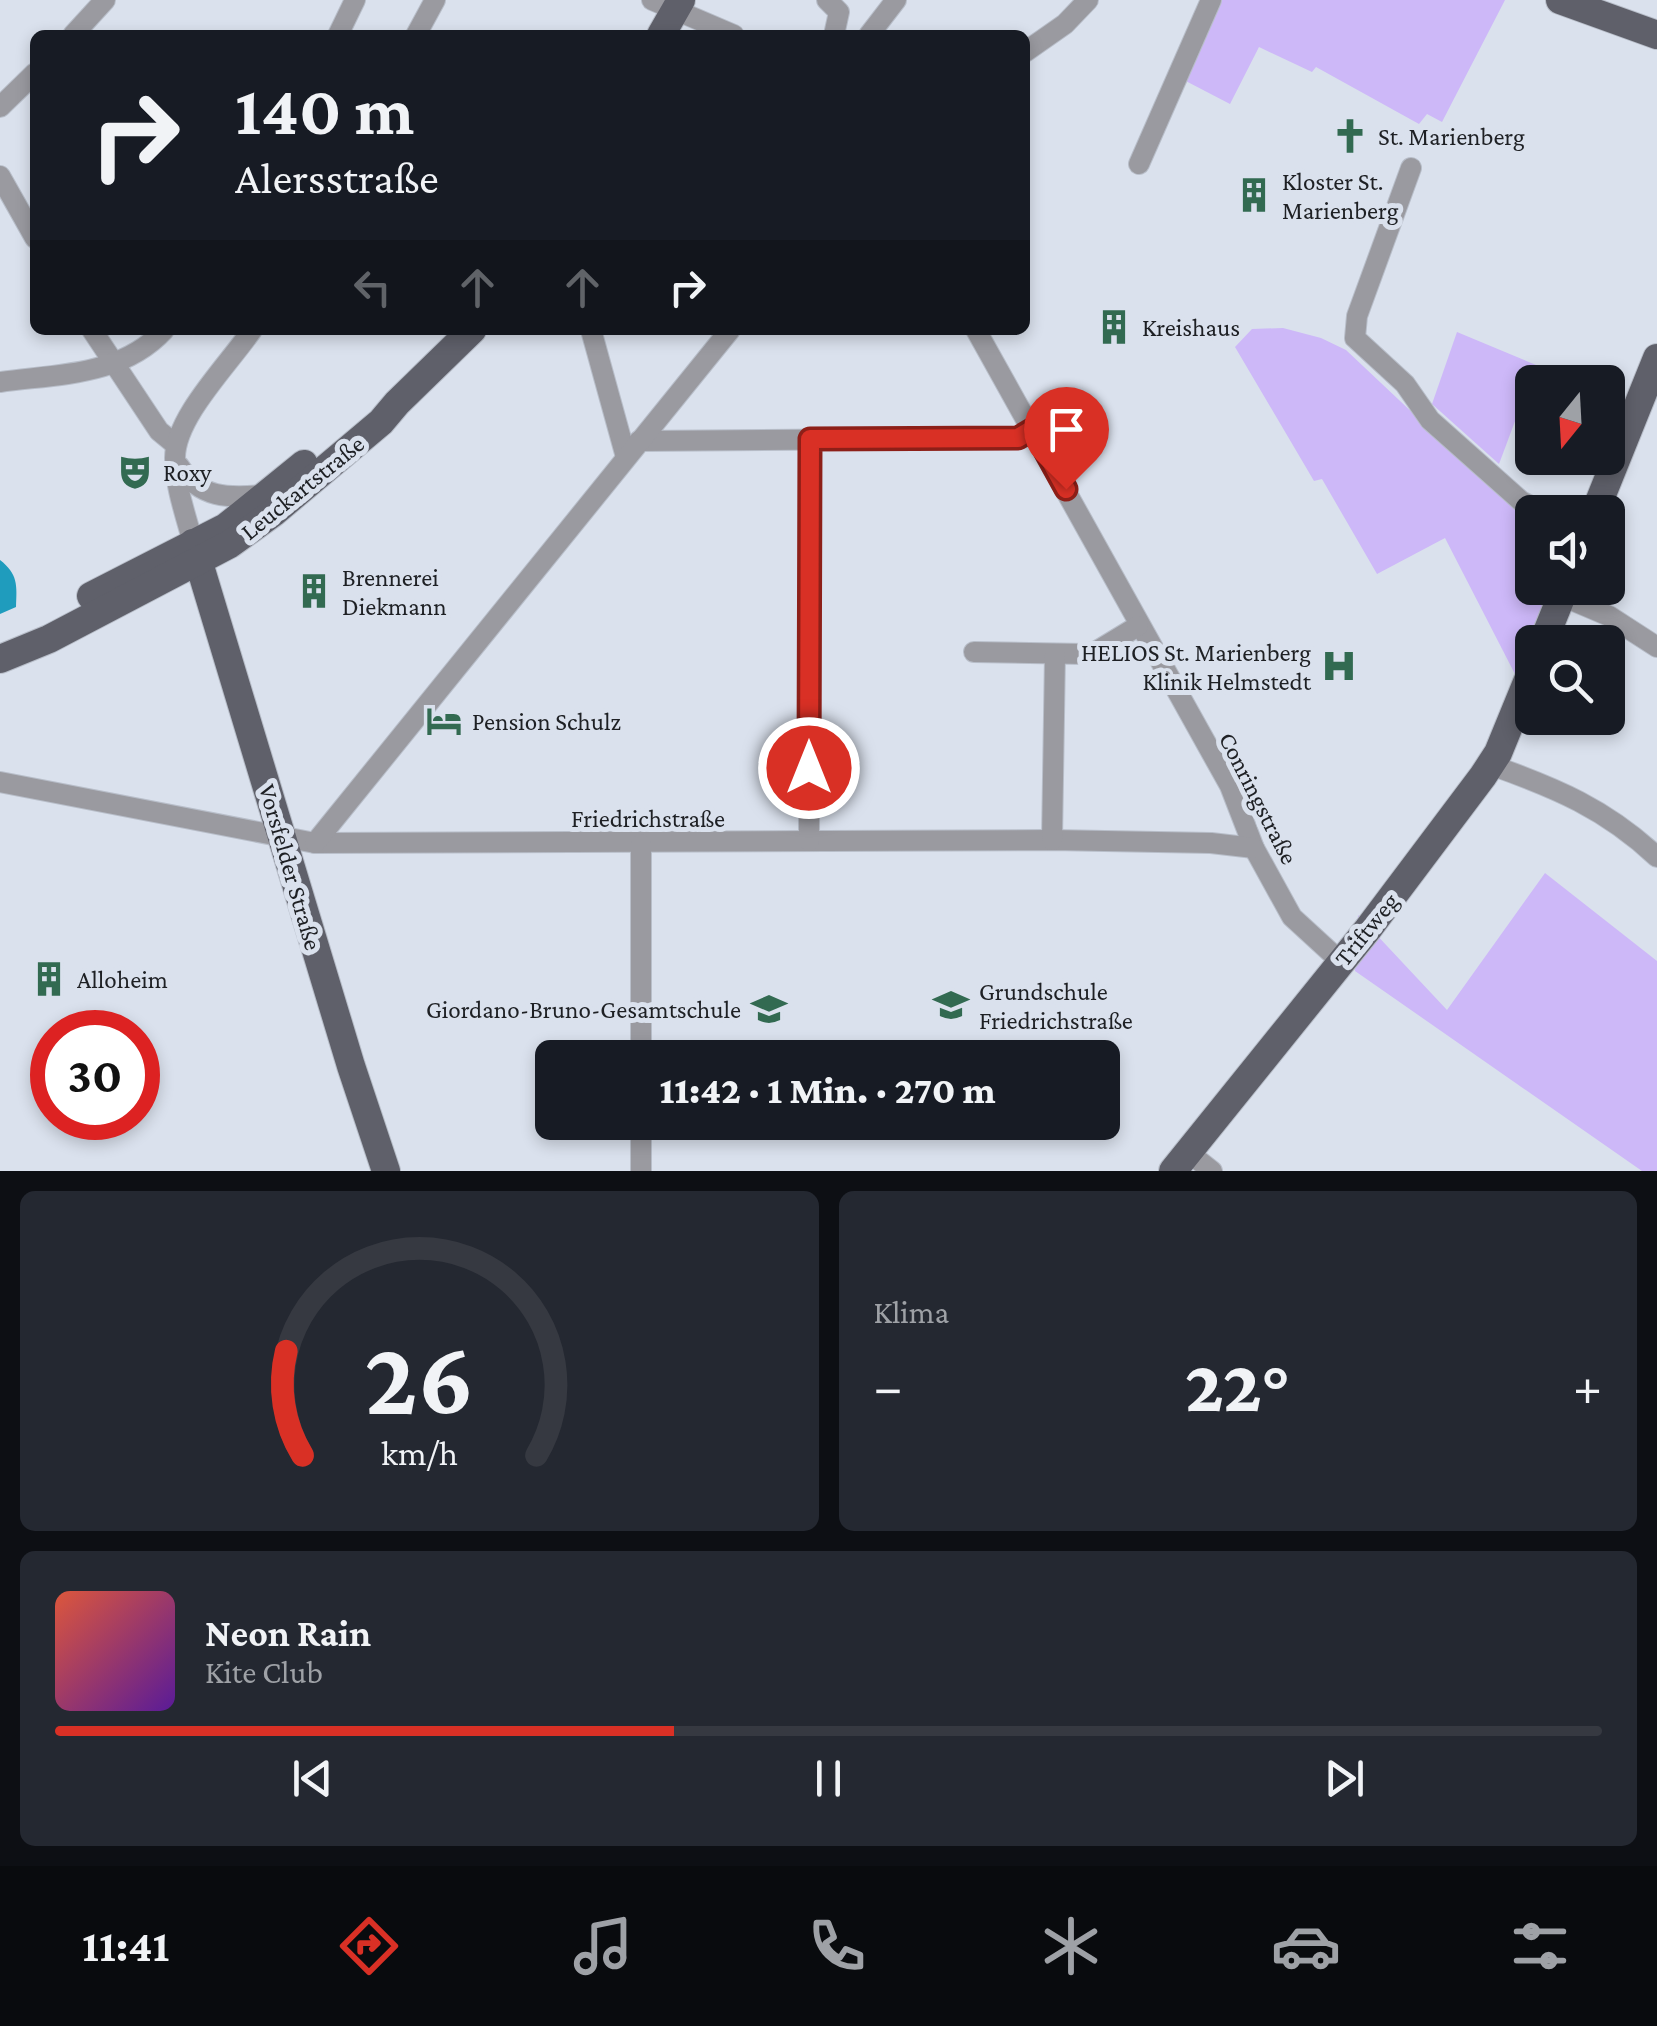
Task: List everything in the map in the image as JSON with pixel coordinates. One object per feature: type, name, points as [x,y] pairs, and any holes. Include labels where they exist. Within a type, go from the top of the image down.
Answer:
[{"type":"main road","points":[[1560,0],[1657,35]]},
{"type":"main road","points":[[662,30],[669,3]]},
{"type":"main road","name":"Leuckartstraße","points":[[197,553],[272,513],[380,422],[467,335]]},
{"type":"main road","points":[[1602,495],[1657,358]]},
{"type":"main road","name":"Leuckartstraße","points":[[197,553],[264,494],[373,413],[397,402]]},
{"type":"main road","points":[[4,656],[197,553]]},
{"type":"main road","name":"Vorsfelder Straße","points":[[197,553],[386,1171]]},
{"type":"main road","name":"Triftweg","points":[[1180,1162],[1368,930],[1492,765],[1515,710]]},
{"type":"street","points":[[78,30],[105,0]]},
{"type":"street","points":[[340,30],[355,0]]},
{"type":"street","points":[[419,30],[435,0]]},
{"type":"street","points":[[826,0],[839,12],[835,30]]},
{"type":"street","points":[[873,30],[896,0]]},
{"type":"street","points":[[1030,48],[1065,24],[1088,0]]},
{"type":"street","points":[[1138,164],[1212,0]]},
{"type":"street","points":[[669,3],[724,30]]},
{"type":"street","points":[[0,107],[30,78]]},
{"type":"street","points":[[1411,168],[1357,316],[1354,338],[1405,384],[1430,420],[1515,496]]},
{"type":"street","points":[[0,176],[30,229]]},
{"type":"street","name":"Leuckartstraße","points":[[96,335],[192,483],[217,496],[264,494]]},
{"type":"street","points":[[0,382],[116,364],[145,348],[159,335]]},
{"type":"street","points":[[197,553],[176,453],[194,410],[248,335]]},
{"type":"street","points":[[593,335],[633,449]]},
{"type":"street","points":[[316,843],[726,335]]},
{"type":"street","name":"Conringstraße","points":[[979,335],[1230,786],[1254,848],[1292,917],[1340,961]]},
{"type":"street","points":[[633,449],[810,439],[1018,438],[1033,429]]},
{"type":"street","points":[[809,841],[810,439]]},
{"type":"street","points":[[1588,605],[1657,647]]},
{"type":"street","points":[[974,652],[1097,652],[1138,626]]},
{"type":"street","points":[[1052,840],[1055,654]]},
{"type":"street","points":[[1492,765],[1593,806],[1621,824],[1657,857]]},
{"type":"street","name":"Friedrichstraße","points":[[0,782],[316,843],[1052,840],[1254,848]]},
{"type":"street","points":[[641,844],[641,1040]]},
{"type":"street","points":[[641,1140],[641,1171]]},
{"type":"street","points":[[1180,1162],[1212,1171]]},
{"type":"shaded area","points":[[1215,0],[1505,0],[1442,122],[1427,114],[1419,124],[1316,67],[1312,72],[1259,47],[1230,104],[1180,78]]},
{"type":"shaded area","points":[[1283,328],[1321,338],[1346,350],[1487,483],[1515,504],[1515,605],[1550,605],[1541,625],[1515,625],[1515,674],[1445,538],[1377,574],[1322,479],[1314,481],[1235,347],[1252,329]]},
{"type":"shaded area","points":[[1457,332],[1536,365],[1515,365],[1515,421],[1499,464],[1432,404]]},
{"type":"shaded area","points":[[1545,873],[1657,961],[1657,1171],[1642,1171],[1355,971],[1358,915],[1447,1010]]},
{"type":"water","points":[[0,560],[15,580],[16,607],[0,614]]},
{"type":"place","name":"St. Marienberg","points":[[1350,136]]},
{"type":"place","name":"Kloster St. Marienberg","points":[[1254,195]]},
{"type":"place","name":"Kreishaus","points":[[1114,327]]},
{"type":"place","name":"Roxy","points":[[135,472]]},
{"type":"place","name":"Brennerei Diekmann","points":[[314,591]]},
{"type":"place","name":"HELIOS St. Marienberg Klinik Helmstedt","points":[[1339,666]]},
{"type":"place","name":"Pension Schulz","points":[[444,721]]},
{"type":"place","name":"Alloheim","points":[[49,979]]},
{"type":"place","name":"Grundschule Friedrichstraße","points":[[951,1005]]},
{"type":"place","name":"Giordano-Bruno-Gesamtschule","points":[[769,1009]]},
{"type":"route","points":[[809,768],[810,439],[1018,438],[1033,429],[1066,489]]}]
